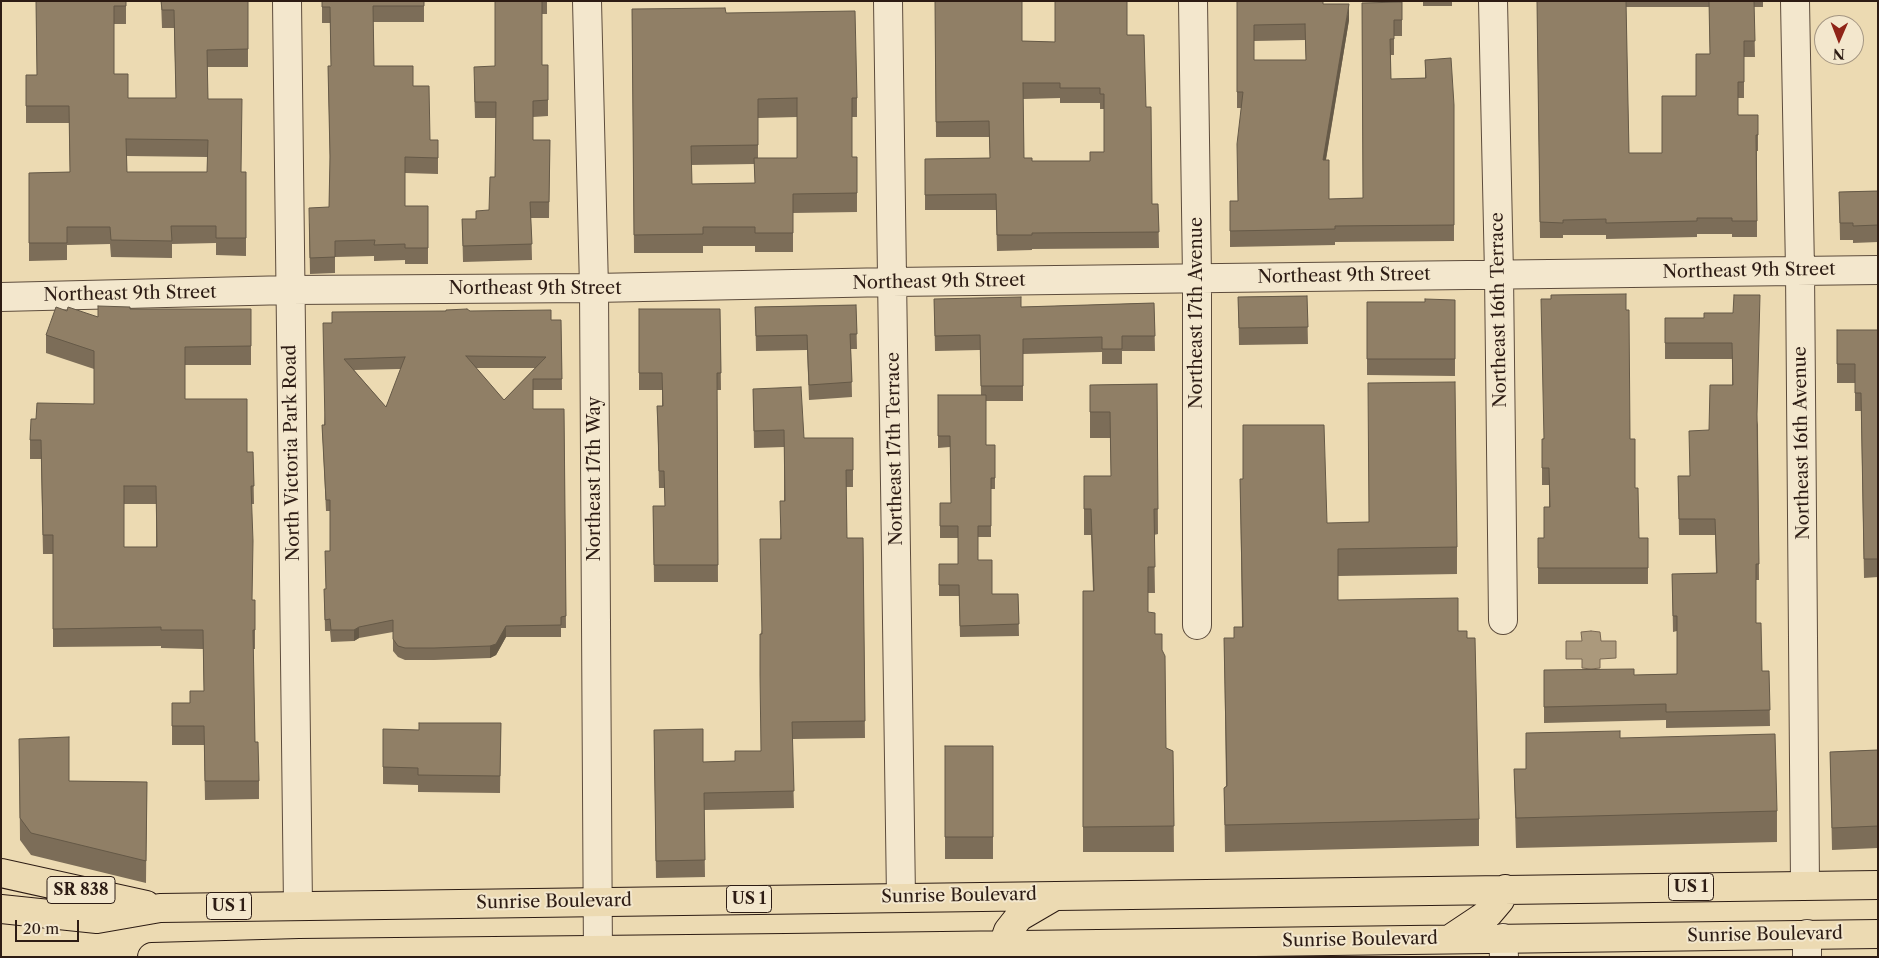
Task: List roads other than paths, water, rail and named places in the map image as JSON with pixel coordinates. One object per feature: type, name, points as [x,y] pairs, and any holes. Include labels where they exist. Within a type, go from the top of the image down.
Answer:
[{"type":"main road","name":"SR 838","points":[[1,873],[160,908]]},
{"type":"main road","name":"Sunrise Boulevard","points":[[160,908],[1878,885]]},
{"type":"main road","points":[[1450,939],[1489,913],[1500,900],[1505,889]]},
{"type":"main road","points":[[1003,946],[1008,931],[1019,917],[1056,895]]},
{"type":"main road","name":"US 1","points":[[1,909],[97,919],[160,908]]},
{"type":"main road","name":"Sunrise Boulevard","points":[[152,957],[900,952],[1003,946],[1203,950],[1450,939],[1503,947],[1807,945],[1878,934]]},
{"type":"street","name":"North Victoria Park Road","points":[[287,1],[298,906]]},
{"type":"street","name":"Northeast 17th Way","points":[[587,1],[594,288],[598,954]]},
{"type":"street","name":"Northeast 17th Terrace","points":[[888,1],[902,897]]},
{"type":"street","name":"Northeast 17th Avenue","points":[[1193,1],[1197,278],[1197,625]]},
{"type":"street","name":"Northeast 16th Terrace","points":[[1493,1],[1499,274],[1503,620]]},
{"type":"street","name":"Northeast 16th Avenue","points":[[1795,1],[1800,270],[1805,885]]},
{"type":"street","name":"Northeast 9th Street","points":[[1,297],[290,290],[594,288],[892,282],[1878,270]]}]
